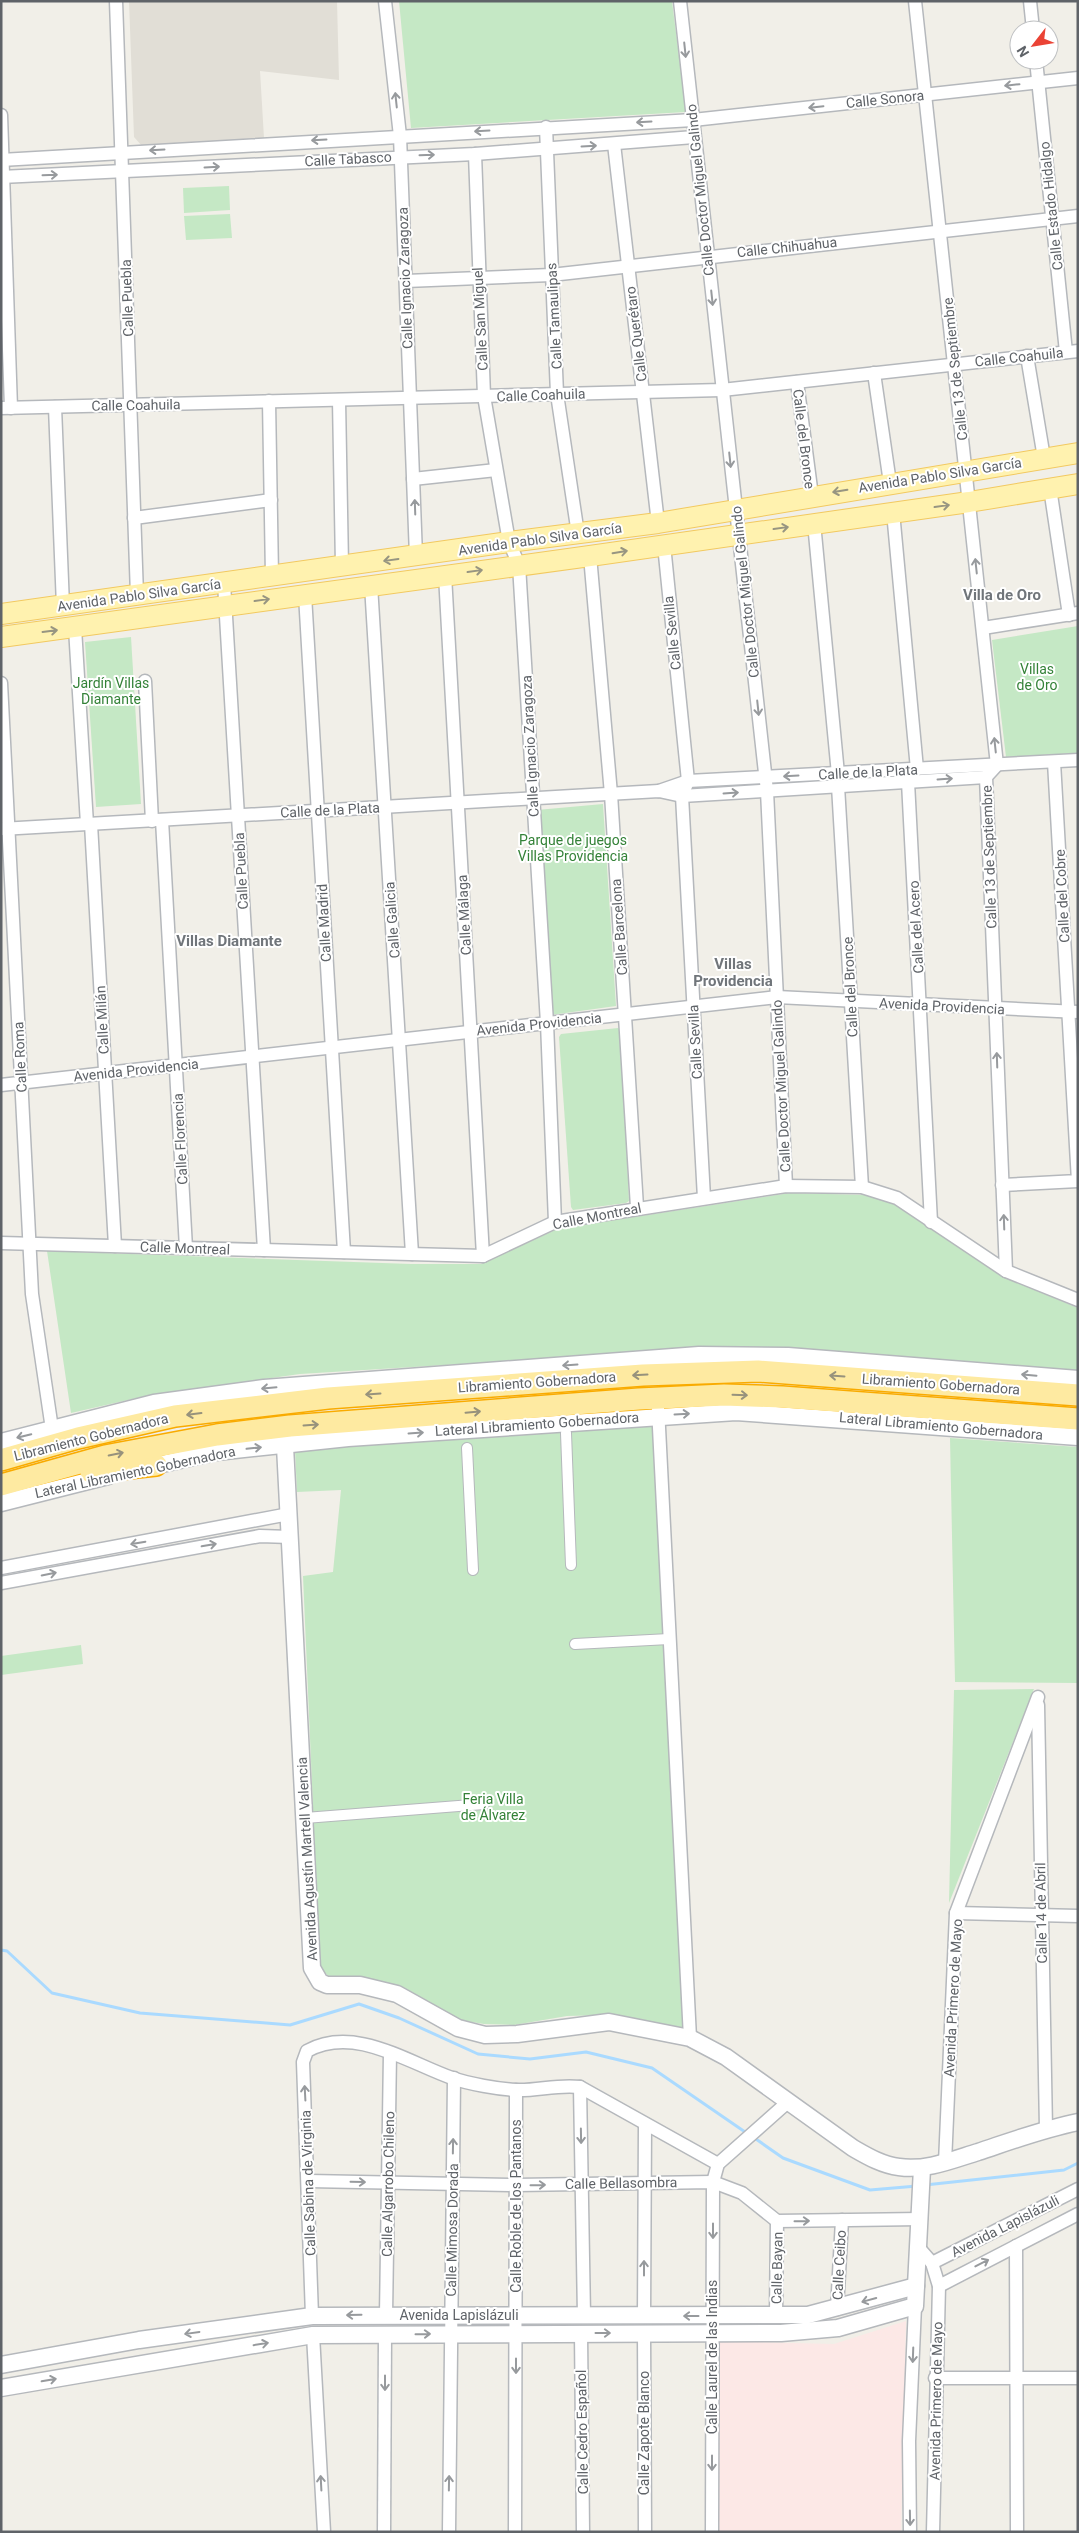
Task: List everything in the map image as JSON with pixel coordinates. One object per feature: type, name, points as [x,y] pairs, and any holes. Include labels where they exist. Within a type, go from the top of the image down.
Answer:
[{"type":"highway","points":[[452,1388],[490,1370]]},
{"type":"highway","name":"Libramiento Gobernadora","points":[[1,1460],[110,1430],[175,1416],[328,1398],[643,1374],[758,1371],[1078,1395]]},
{"type":"highway","name":"Libramiento Gobernadora","points":[[1,1485],[146,1447],[217,1435],[285,1436],[658,1407],[724,1395],[782,1397],[1078,1419]]},
{"type":"highway","points":[[30,1477],[156,1465]]},
{"type":"main road","name":"Avenida Pablo Silva García","points":[[1,614],[509,542],[658,523],[1078,453]]},
{"type":"main road","name":"Avenida Pablo Silva García","points":[[1,637],[590,556],[969,502],[1078,484]]},
{"type":"street","name":"Calle Puebla","points":[[116,1],[137,595]]},
{"type":"street","name":"Calle Ignacio Zaragoza","points":[[386,1],[400,136],[416,556]]},
{"type":"street","name":"Calle Doctor Miguel Galindo","points":[[680,1],[766,778],[786,1186]]},
{"type":"street","name":"Calle 13 de Septiembre","points":[[915,1],[997,765],[986,777],[1006,1271]]},
{"type":"street","points":[[1030,1],[1032,20]]},
{"type":"street","name":"Calle Estado Hidalgo","points":[[1037,70],[1053,219],[1072,351]]},
{"type":"street","name":"Calle Sonora","points":[[692,120],[1078,78]]},
{"type":"street","points":[[1,115],[6,408]]},
{"type":"street","name":"Calle Tabasco","points":[[2,160],[692,120]]},
{"type":"street","name":"Calle Tamaulipas","points":[[546,127],[557,394],[578,534]]},
{"type":"street","name":"Calle Tabasco","points":[[2,177],[400,156],[475,154],[694,137]]},
{"type":"street","points":[[266,144],[267,164]]},
{"type":"street","name":"Calle Querétaro","points":[[614,144],[658,523]]},
{"type":"street","name":"Calle San Miguel","points":[[475,154],[478,279],[484,396],[509,542]]},
{"type":"street","name":"Calle Chihuahua","points":[[406,281],[551,275],[707,256],[1078,216]]},
{"type":"street","name":"Calle Coahuila","points":[[6,408],[722,390],[1072,351]]},
{"type":"street","points":[[1027,356],[1044,458]]},
{"type":"street","points":[[874,373],[890,483]]},
{"type":"street","name":"Calle del Bronce","points":[[797,382],[812,496]]},
{"type":"street","points":[[339,400],[342,566]]},
{"type":"street","points":[[269,402],[272,576]]},
{"type":"street","points":[[55,407],[63,606]]},
{"type":"street","points":[[414,479],[496,470]]},
{"type":"street","points":[[982,628],[1073,614],[1050,488]]},
{"type":"street","points":[[134,518],[271,500]]},
{"type":"street","points":[[893,512],[917,769]]},
{"type":"street","name":"Calle del Bronce","points":[[814,523],[838,780],[862,1187]]},
{"type":"street","name":"Calle Ignacio Zaragoza","points":[[509,542],[519,565],[547,1023],[555,1222]]},
{"type":"street","name":"Calle Sevilla","points":[[664,545],[688,781]]},
{"type":"street","name":"Calle Barcelona","points":[[590,556],[611,794],[637,1208]]},
{"type":"street","name":"Calle Málaga","points":[[445,575],[483,1256]]},
{"type":"street","name":"Calle Puebla","points":[[224,583],[264,1250]]},
{"type":"street","name":"Calle Galicia","points":[[372,585],[412,1254]]},
{"type":"street","name":"Calle Madrid","points":[[305,595],[344,1252]]},
{"type":"street","name":"Calle Milán","points":[[75,628],[115,1246]]},
{"type":"street","name":"Calle Florencia","points":[[145,681],[176,1065],[186,1248]]},
{"type":"street","name":"Calle Roma","points":[[1,683],[5,829],[22,1082],[32,1294],[52,1429]]},
{"type":"street","name":"Calle de la Plata","points":[[660,791],[682,796],[767,791],[917,769],[1078,760]]},
{"type":"street","name":"Calle del Cobre","points":[[1054,762],[1073,1012],[1078,1181]]},
{"type":"street","name":"Calle de la Plata","points":[[5,829],[660,791],[688,781],[766,778],[908,782],[986,777]]},
{"type":"street","points":[[682,796],[688,781]]},
{"type":"street","name":"Calle del Acero","points":[[908,782],[930,1222]]},
{"type":"street","name":"Calle Sevilla","points":[[682,796],[704,1198]]},
{"type":"street","name":"Avenida Providencia","points":[[1,1086],[22,1082],[777,997],[1073,1012]]},
{"type":"street","points":[[1002,1185],[1078,1181]]},
{"type":"street","name":"Calle Montreal","points":[[1,1243],[483,1256],[555,1222],[786,1186],[862,1187],[897,1198],[930,1222],[1006,1271],[1078,1300]]},
{"type":"street","points":[[1,1442],[154,1403],[264,1388],[709,1355],[788,1356],[1078,1379]]},
{"type":"street","points":[[658,1407],[690,2038]]},
{"type":"street","name":"Lateral Libramiento Gobernadora","points":[[658,1407],[778,1413],[1078,1437]]},
{"type":"street","points":[[566,1433],[572,1565]]},
{"type":"street","name":"Lateral Libramiento Gobernadora","points":[[1,1503],[285,1436]]},
{"type":"street","name":"Avenida Agustín Martell Valencia","points":[[285,1436],[312,1968],[320,1982],[327,1985],[360,1985],[397,1994],[458,2028],[485,2035],[517,2034],[610,2022],[690,2038],[726,2057],[852,2148],[874,2160],[898,2167],[922,2168],[945,2163],[1046,2129],[1078,2122]]},
{"type":"street","points":[[467,1448],[473,1570]]},
{"type":"street","points":[[1,1568],[289,1514]]},
{"type":"street","points":[[1,1583],[260,1536],[290,1538]]},
{"type":"street","points":[[68,1556],[70,1570]]},
{"type":"street","points":[[575,1644],[669,1639]]},
{"type":"street","name":"Avenida Primero de Mayo","points":[[945,2163],[956,1914],[1038,1698]]},
{"type":"street","name":"Calle 14 de Abril","points":[[1038,1698],[1040,1915],[1046,2129]]},
{"type":"street","points":[[305,1818],[484,1804]]},
{"type":"street","points":[[956,1914],[1078,1916]]},
{"type":"street","name":"Calle Sabina de Virginia","points":[[312,2316],[309,2182],[303,2062],[307,2051],[316,2046],[341,2042],[362,2043],[390,2053]]},
{"type":"street","points":[[390,2053],[454,2078],[516,2090],[563,2085],[580,2087],[718,2164],[789,2101]]},
{"type":"street","name":"Calle Algarrobo Chileno","points":[[386,2315],[390,2053]]},
{"type":"street","name":"Calle Mimosa Dorada","points":[[449,2532],[454,2078]]},
{"type":"street","points":[[580,2087],[584,2316]]},
{"type":"street","name":"Calle Roble de los Pantanos","points":[[516,2090],[516,2532]]},
{"type":"street","points":[[644,2316],[645,2124]]},
{"type":"street","name":"Calle Laurel de las Indias","points":[[712,2532],[713,2182],[718,2164]]},
{"type":"street","name":"Avenida Primero de Mayo","points":[[910,2532],[909,2440],[922,2168]]},
{"type":"street","name":"Calle Bellasombra","points":[[309,2182],[516,2185],[713,2182],[742,2194],[778,2221]]},
{"type":"street","name":"Avenida Lapislázuli","points":[[932,2262],[1078,2189]]},
{"type":"street","name":"Avenida Lapislázuli","points":[[939,2286],[1078,2214]]},
{"type":"street","points":[[778,2221],[921,2219]]},
{"type":"street","name":"Calle Ceibo","points":[[837,2309],[842,2220]]},
{"type":"street","name":"Calle Bayan","points":[[776,2316],[778,2221]]},
{"type":"street","points":[[1016,2246],[1017,2532]]},
{"type":"street","name":"Avenida Primero de Mayo","points":[[918,2247],[932,2262],[939,2286],[933,2532]]},
{"type":"street","name":"Avenida Lapislázuli","points":[[1,2365],[139,2340],[312,2316],[808,2315],[837,2309],[916,2286]]},
{"type":"street","name":"Avenida Lapislázuli","points":[[1,2388],[313,2336],[451,2333],[819,2331],[856,2324],[915,2306]]},
{"type":"street","name":"Calle Cedro Español","points":[[581,2333],[583,2532]]},
{"type":"street","name":"Calle Zapote Blanco","points":[[644,2333],[644,2532]]},
{"type":"street","points":[[384,2532],[385,2334]]},
{"type":"street","points":[[313,2336],[324,2532]]},
{"type":"street","points":[[139,2340],[142,2364]]},
{"type":"street","points":[[936,2378],[1078,2378]]},
{"type":"shaded area","points":[[129,1],[337,1],[339,80],[260,71],[264,138],[142,146],[134,137]]},
{"type":"shaded area","points":[[906,2321],[901,2532],[716,2532],[716,2341],[834,2344]]},
{"type":"green space","points":[[399,1],[672,1],[686,112],[411,128]]},
{"type":"green space","points":[[229,186],[230,210],[184,213],[183,188]]},
{"type":"green space","points":[[230,214],[232,238],[186,240],[184,216]]},
{"type":"green space","name":"Villas de Oro","points":[[1078,626],[1078,753],[1006,757],[992,640]]},
{"type":"green space","name":"Jardín Villas Diamante","points":[[131,637],[141,804],[96,807],[85,642]]},
{"type":"green space","name":"Parque de juegos Villas Providencia","points":[[603,804],[616,1006],[551,1015],[537,810]]},
{"type":"green space","points":[[618,1028],[621,1031],[629,1201],[573,1210],[571,1207],[559,1037],[561,1034]]},
{"type":"green space","points":[[790,1193],[867,1195],[894,1204],[1004,1277],[1078,1308],[1078,1373],[740,1347],[300,1374],[150,1395],[71,1413],[47,1251],[411,1264],[481,1264],[557,1229]]},
{"type":"green space","name":"Feria Villa de Álvarez","points":[[654,1423],[685,2028],[607,2015],[567,2016],[514,2025],[484,2024],[460,2020],[403,1987],[354,1976],[330,1977],[320,1969],[303,1576],[333,1572],[341,1490],[297,1492],[295,1450]]},
{"type":"green space","points":[[950,1438],[1078,1447],[1078,1683],[955,1682]]},
{"type":"green space","points":[[81,1645],[83,1664],[1,1675],[1,1656]]},
{"type":"green space","points":[[1034,1689],[949,1903],[954,1690]]},
{"type":"waterway","points":[[1,1950],[7,1951],[52,1993],[140,2013],[290,2025],[359,2004],[399,2018],[478,2054],[530,2059],[586,2052],[652,2068],[748,2134]]},
{"type":"waterway","points":[[753,2137],[783,2158],[870,2190],[917,2186]]},
{"type":"waterway","points":[[925,2185],[1064,2170],[1078,2163]]},
{"type":"district","name":"Villa de Oro","points":[[1002,595]]},
{"type":"district","name":"Villas Diamante","points":[[229,941]]},
{"type":"district","name":"Villas Providencia","points":[[733,972]]}]
